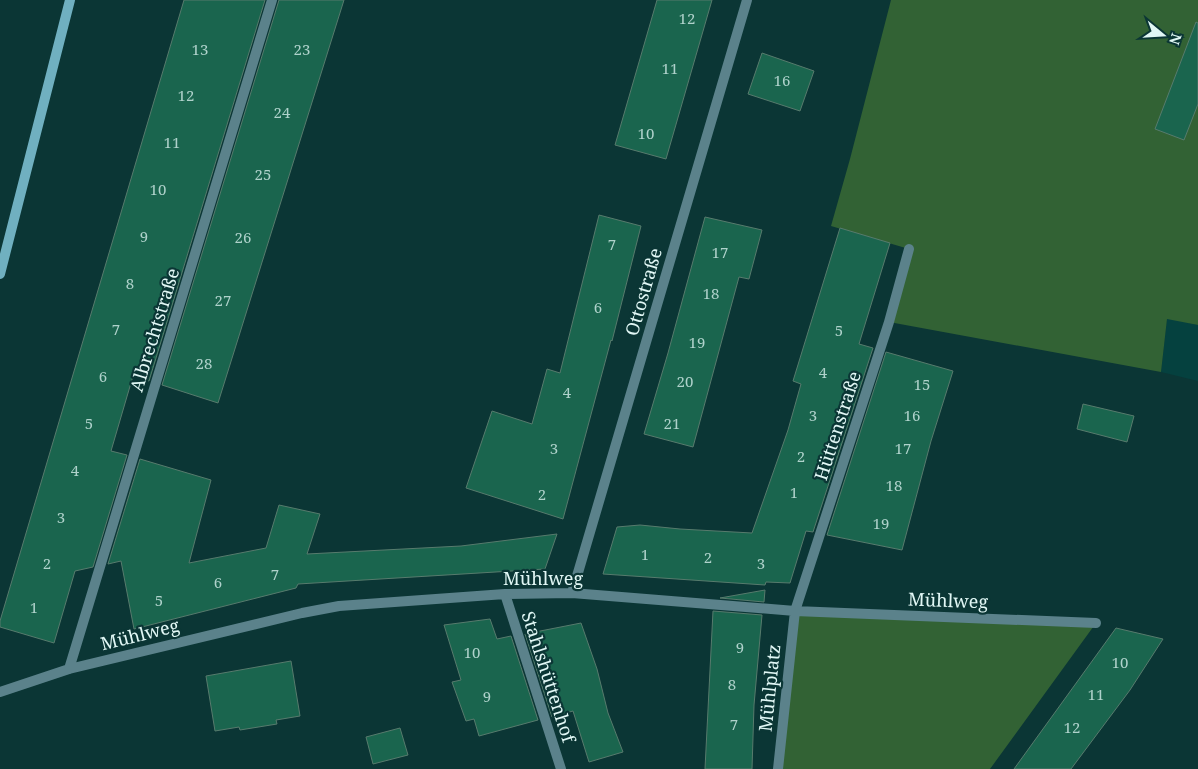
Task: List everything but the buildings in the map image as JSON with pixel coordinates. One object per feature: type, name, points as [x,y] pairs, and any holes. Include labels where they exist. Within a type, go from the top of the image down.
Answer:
[{"type":"main road","points":[[0,274],[70,0]]},
{"type":"street","name":"Albrechtstraße","points":[[69,670],[272,0]]},
{"type":"street","name":"Ottostraße","points":[[572,593],[747,0]]},
{"type":"street","name":"Hüttenstraße","points":[[795,611],[889,322],[909,249]]},
{"type":"street","name":"Mühlweg","points":[[0,692],[69,670],[302,613],[339,606],[505,594],[572,593],[795,611],[1096,624]]},
{"type":"street","name":"Stahlshüttenhof","points":[[505,594],[561,769]]},
{"type":"street","name":"Mühlplatz","points":[[778,769],[795,611]]},
{"type":"shaded area","points":[[1167,318],[1198,325],[1198,381],[1161,372]]},
{"type":"green space","points":[[891,0],[1198,0],[1198,325],[1167,319],[1161,372],[889,322],[909,249],[831,226]]},
{"type":"green space","points":[[795,611],[1096,623],[990,769],[778,769]]}]
